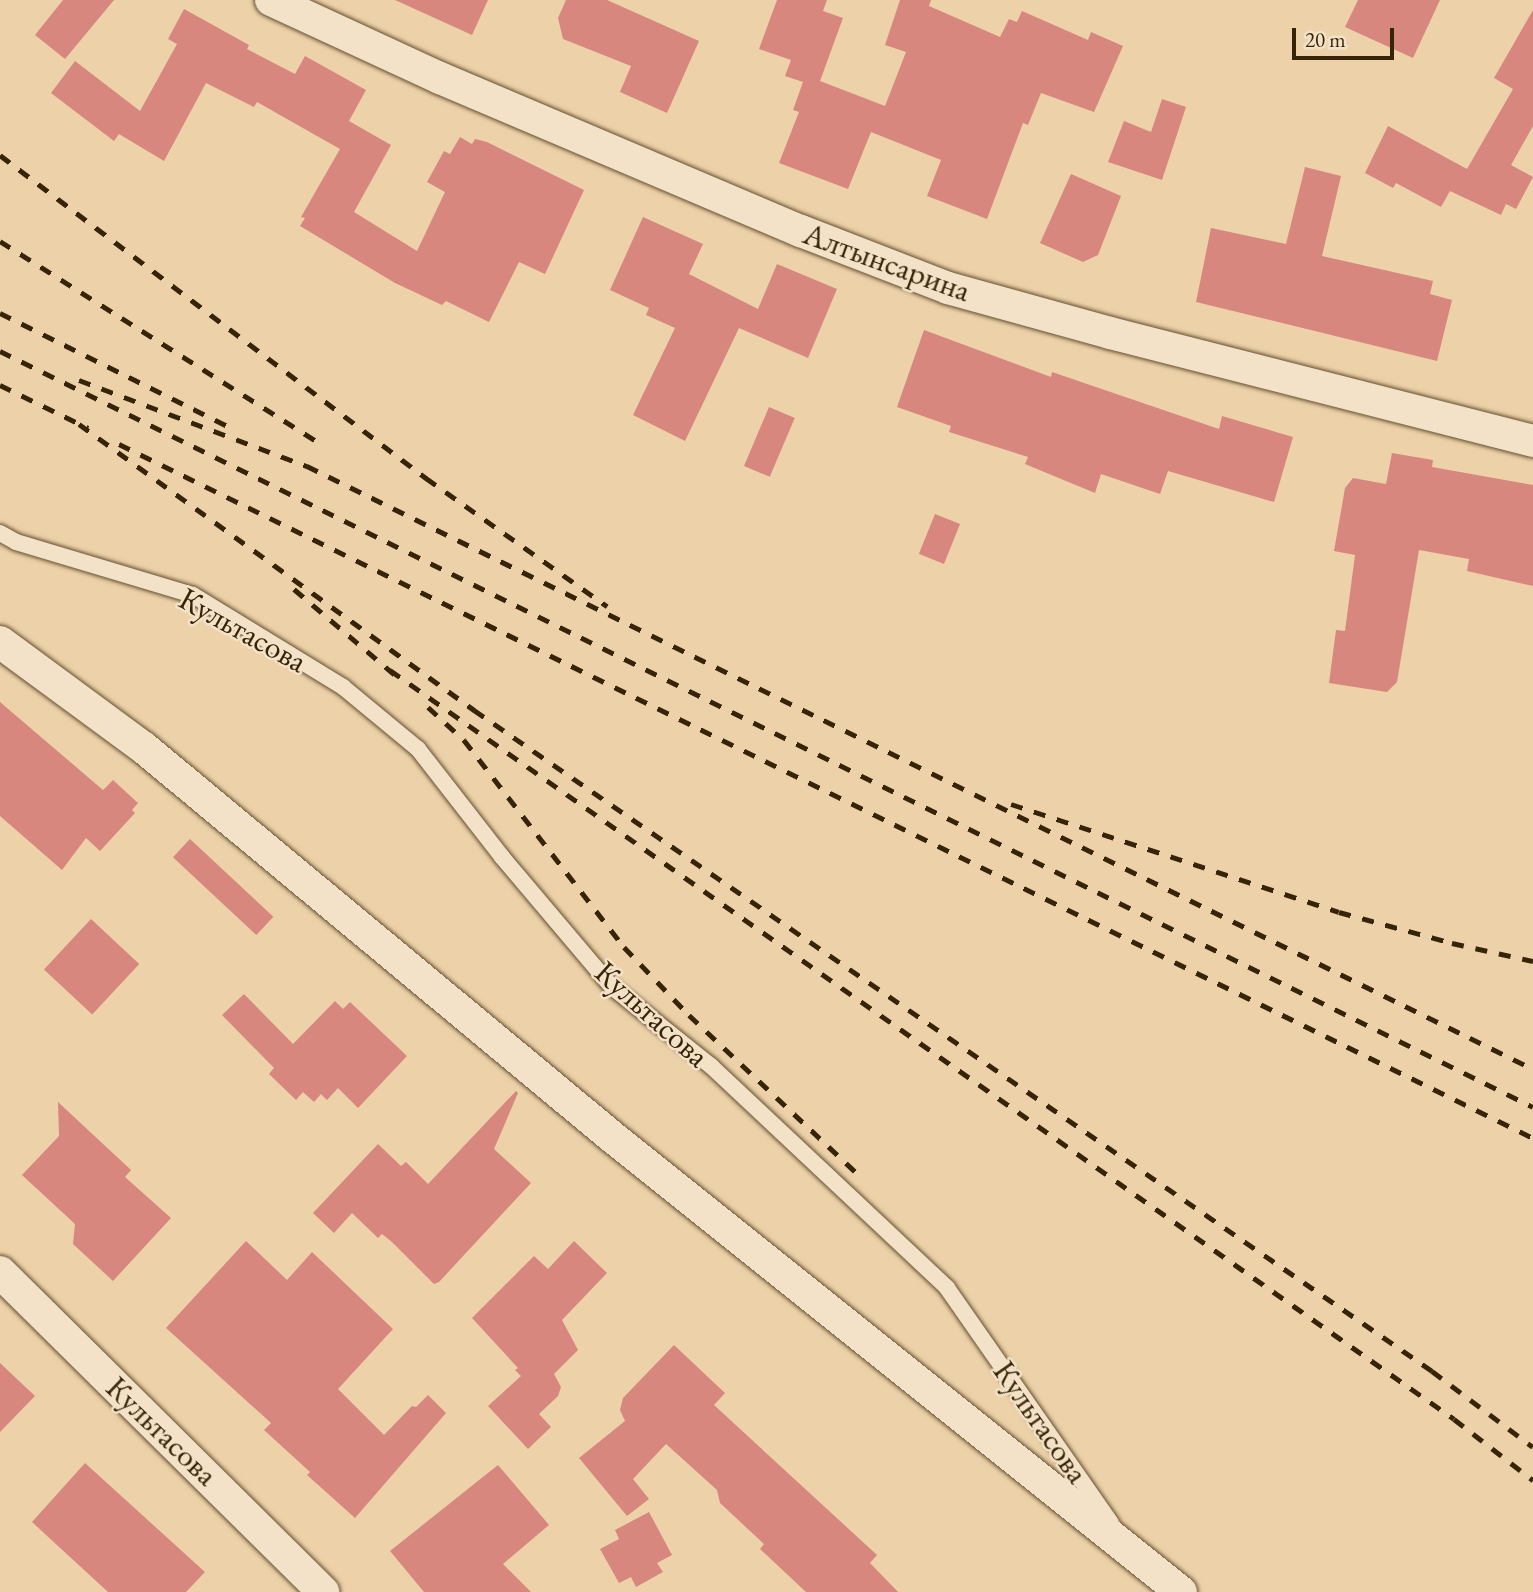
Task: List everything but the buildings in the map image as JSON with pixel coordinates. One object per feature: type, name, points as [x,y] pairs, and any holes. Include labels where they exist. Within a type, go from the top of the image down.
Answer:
[{"type":"street","name":"Алтынсарина","points":[[271,0],[440,78],[801,231],[948,288],[1124,337],[1533,440]]},
{"type":"street","points":[[0,642],[144,748],[611,1136],[1128,1548]]},
{"type":"street","name":"Культасова","points":[[0,1272],[323,1592]]},
{"type":"street","name":"Культасова","points":[[1128,1548],[1181,1592]]},
{"type":"lane","name":"Культасова","points":[[0,533],[16,542],[193,595],[343,687],[418,749],[502,857],[612,987],[711,1066],[947,1288],[1128,1548]]},
{"type":"railway","points":[[0,155],[426,478],[607,606]]},
{"type":"railway","points":[[0,241],[315,440]]},
{"type":"railway","points":[[0,313],[232,428]]},
{"type":"railway","points":[[0,351],[1533,1107]]},
{"type":"railway","points":[[79,380],[307,466],[1533,1069]]},
{"type":"railway","points":[[0,385],[88,428]]},
{"type":"railway","points":[[79,424],[474,710],[1432,1371],[1533,1447]]},
{"type":"railway","points":[[119,444],[1533,1138]]},
{"type":"railway","points":[[294,589],[395,675]]},
{"type":"railway","points":[[390,670],[1454,1419],[1533,1480]]},
{"type":"railway","points":[[428,707],[464,740],[624,947],[689,1015],[858,1174]]},
{"type":"railway","points":[[1011,804],[1339,912],[1452,943],[1533,961]]}]
